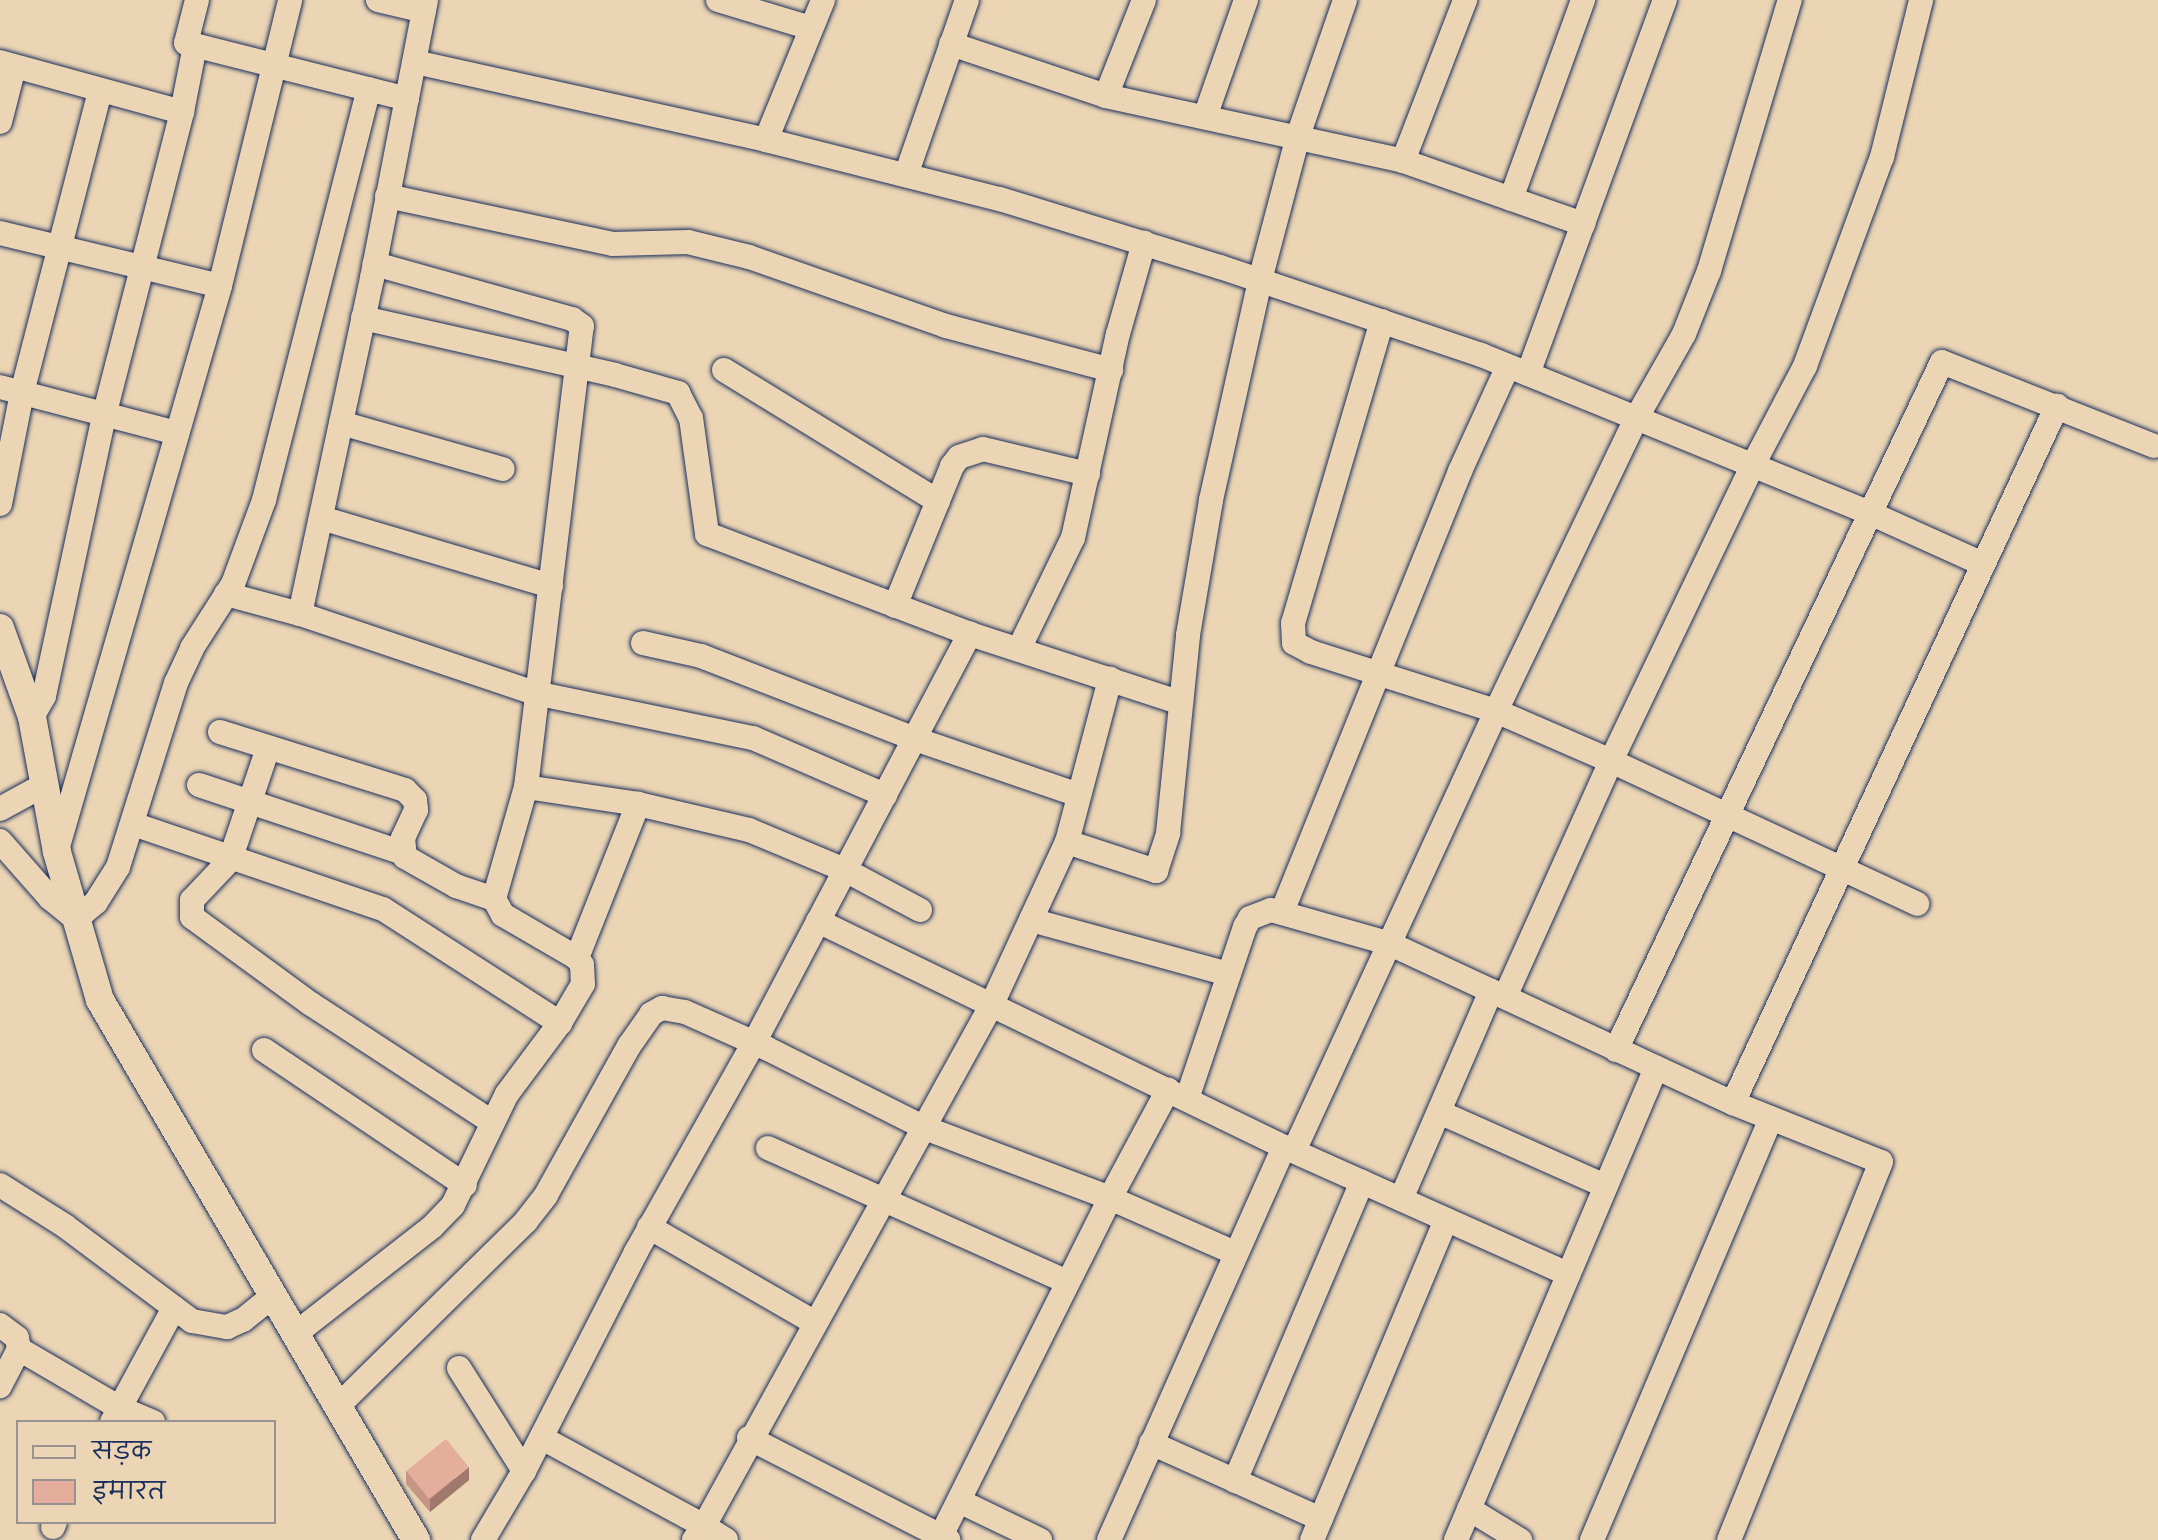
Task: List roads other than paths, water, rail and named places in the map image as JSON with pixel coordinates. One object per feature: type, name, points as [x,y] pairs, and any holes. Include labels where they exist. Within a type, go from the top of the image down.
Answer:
[{"type":"street","points":[[197,0],[186,43],[407,99]]},
{"type":"street","points":[[57,852],[220,286],[290,0]]},
{"type":"street","points":[[300,614],[375,264],[425,6],[378,0]]},
{"type":"street","points":[[718,0],[811,28]]},
{"type":"street","points":[[766,140],[823,0]]},
{"type":"street","points":[[906,175],[967,0]]},
{"type":"street","points":[[1106,96],[1144,0]]},
{"type":"street","points":[[1205,117],[1246,0]]},
{"type":"street","points":[[1067,842],[1156,871],[1168,833],[1188,635],[1211,500],[1260,280],[1298,136],[1345,0]]},
{"type":"street","points":[[1403,161],[1465,0]]},
{"type":"street","points":[[1511,199],[1583,0]]},
{"type":"street","points":[[1282,912],[1460,471],[1518,370],[1583,224],[1665,0]]},
{"type":"street","points":[[1109,1540],[1235,1253],[1289,1149],[1637,417],[1684,334],[1709,271],[1790,0]]},
{"type":"street","points":[[1401,1199],[1439,1112],[1753,465],[1805,366],[1882,157],[1921,0]]},
{"type":"street","points":[[951,44],[1106,96],[1403,161],[1583,224]]},
{"type":"street","points":[[32,717],[44,696],[104,416],[144,268],[195,46]]},
{"type":"street","points":[[415,62],[766,140],[1000,199],[1260,280],[1518,370],[1870,513],[1983,564]]},
{"type":"street","points":[[0,122],[7,64],[182,112]]},
{"type":"street","points":[[76,919],[96,902],[108,883],[133,824],[176,683],[192,648],[226,594],[247,551],[264,500],[369,89]]},
{"type":"street","points":[[0,504],[11,390],[61,248],[100,91]]},
{"type":"street","points":[[387,196],[613,244],[688,242],[718,249],[946,326],[1111,370]]},
{"type":"street","points":[[0,233],[220,286]]},
{"type":"street","points":[[1019,649],[1073,538],[1144,243]]},
{"type":"street","points":[[375,264],[572,319],[583,330],[535,693],[526,787],[494,899]]},
{"type":"street","points":[[363,318],[577,366],[678,393],[691,418],[707,534],[970,634],[1181,703]]},
{"type":"street","points":[[1382,321],[1292,633],[1300,647],[1496,711],[1611,761],[1917,904]]},
{"type":"street","points":[[1616,1050],[1942,362],[2154,446]]},
{"type":"street","points":[[724,370],[938,501]]},
{"type":"street","points":[[11,390],[177,433]]},
{"type":"street","points":[[1733,1103],[2057,406]]},
{"type":"street","points":[[341,423],[503,469]]},
{"type":"street","points":[[895,606],[952,466],[970,451],[983,449],[1088,474]]},
{"type":"street","points":[[321,518],[551,586]]},
{"type":"street","points":[[226,594],[300,614],[535,693],[753,738],[885,795]]},
{"type":"street","points":[[0,628],[32,717],[57,852],[100,1000],[416,1540]]},
{"type":"street","points":[[483,1540],[542,1438],[649,1227],[754,1043],[970,634]]},
{"type":"street","points":[[643,643],[701,656],[915,739],[1079,795]]},
{"type":"street","points":[[699,1533],[749,1438],[885,1203],[992,1004],[1067,842],[1110,679]]},
{"type":"street","points":[[220,732],[405,790],[415,800],[416,810],[403,838],[403,853],[408,861],[456,886],[494,899],[503,915],[577,958],[584,974],[583,984],[560,1023],[507,1094],[453,1205],[432,1227],[295,1334]]},
{"type":"street","points":[[268,748],[230,860],[192,900],[190,912],[198,924],[311,1004],[492,1122]]},
{"type":"street","points":[[0,809],[44,785]]},
{"type":"street","points":[[199,785],[403,853]]},
{"type":"street","points":[[526,787],[638,804],[749,830],[845,870],[920,910]]},
{"type":"street","points":[[577,958],[638,804]]},
{"type":"street","points":[[133,824],[230,860],[383,909],[560,1023]]},
{"type":"street","points":[[0,841],[50,898],[76,919]]},
{"type":"street","points":[[749,1438],[945,1538],[959,1501],[1110,1198],[1178,1095],[1250,918],[1259,913],[1282,912],[1388,943],[1733,1103],[1881,1162],[1729,1540]]},
{"type":"street","points":[[1031,920],[1229,974]]},
{"type":"street","points":[[818,921],[1289,1149],[1568,1274]]},
{"type":"street","points":[[338,1406],[526,1221],[546,1195],[629,1046],[651,1014],[672,1008],[754,1043],[925,1128],[1110,1198],[1235,1253]]},
{"type":"street","points":[[264,1050],[465,1185]]},
{"type":"street","points":[[1456,1540],[1656,1068]]},
{"type":"street","points":[[1439,1112],[1605,1186]]},
{"type":"street","points":[[1592,1540],[1771,1118]]},
{"type":"street","points":[[768,1148],[1067,1282]]},
{"type":"street","points":[[1235,1481],[1362,1182]]},
{"type":"street","points":[[0,1185],[65,1226],[192,1321],[227,1327],[243,1320],[273,1296]]},
{"type":"street","points":[[1151,1443],[1235,1481],[1317,1530],[1446,1220]]},
{"type":"street","points":[[649,1227],[815,1323]]},
{"type":"street","points":[[116,1415],[174,1308]]},
{"type":"street","points":[[0,1325],[14,1335],[19,1349],[116,1415],[142,1420]]},
{"type":"street","points":[[0,1386],[19,1349]]},
{"type":"street","points":[[459,1368],[524,1471]]},
{"type":"street","points":[[542,1438],[699,1533],[726,1540]]},
{"type":"street","points":[[959,1501],[1040,1540]]},
{"type":"street","points":[[1469,1509],[1520,1540]]}]
